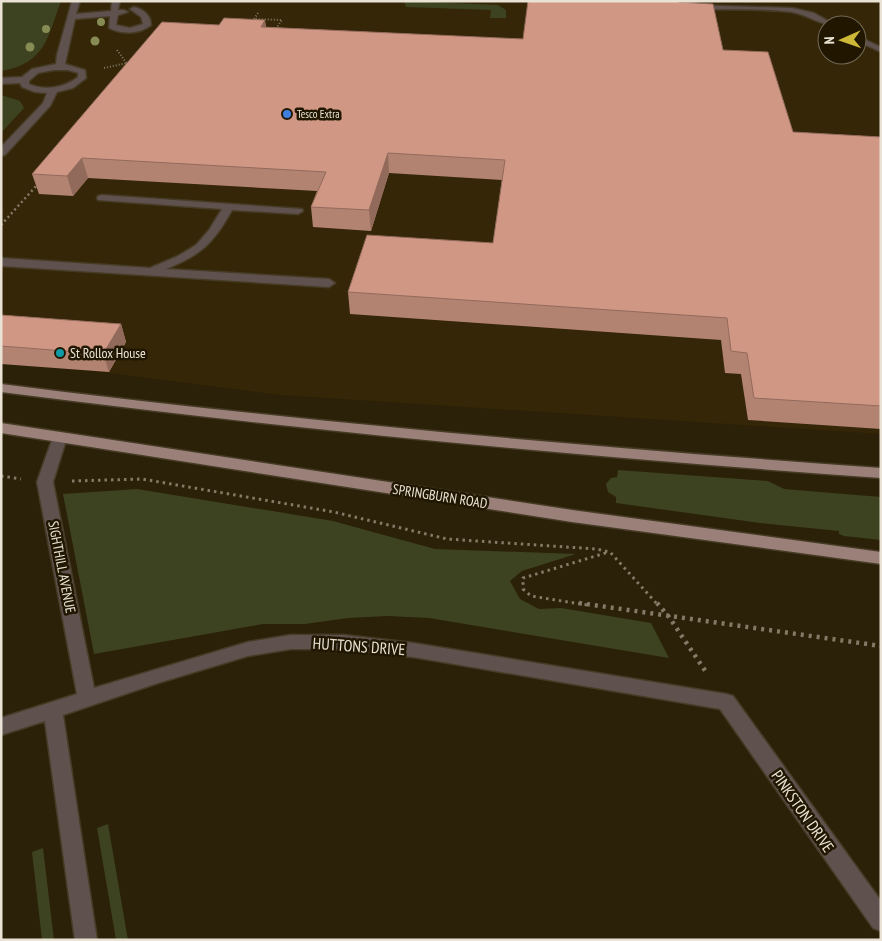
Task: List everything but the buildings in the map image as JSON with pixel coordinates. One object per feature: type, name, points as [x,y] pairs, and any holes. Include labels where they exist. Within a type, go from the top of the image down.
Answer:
[{"type":"main road","points":[[1,388],[109,403],[401,434],[670,458],[881,473]]},
{"type":"main road","name":"SPRINGBURN ROAD","points":[[1,428],[562,515],[881,558]]},
{"type":"street","points":[[60,67],[61,54],[76,1]]},
{"type":"street","points":[[116,1],[112,26],[116,29],[137,29],[147,25],[146,18],[134,9]]},
{"type":"street","points":[[71,17],[134,9],[141,1]]},
{"type":"street","points":[[683,6],[792,10],[817,18]]},
{"type":"street","points":[[867,43],[881,50]]},
{"type":"street","points":[[1,81],[24,80],[35,71],[60,67],[75,68],[83,75],[74,84],[53,90],[33,89],[25,85],[24,80]]},
{"type":"street","points":[[1,153],[47,104],[53,90]]},
{"type":"street","points":[[102,198],[298,211]]},
{"type":"street","points":[[149,271],[200,249],[215,232],[229,206]]},
{"type":"street","points":[[1,262],[329,283]]},
{"type":"street","name":"SIGHTHILL AVENUE","points":[[60,437],[45,482],[88,698]]},
{"type":"street","name":"HUTTONS DRIVE","points":[[1,727],[158,675],[248,649],[291,642],[344,642],[413,650],[726,702]]},
{"type":"street","name":"PINKSTON DRIVE","points":[[726,702],[881,920]]},
{"type":"street","points":[[53,709],[86,940]]},
{"type":"path","points":[[258,13],[254,19],[282,20],[273,34]]},
{"type":"path","points":[[112,26],[111,38],[113,45],[125,59],[130,70]]},
{"type":"path","points":[[1,226],[39,183]]},
{"type":"path","points":[[1,476],[45,482],[142,479],[334,512],[447,539],[523,542],[610,552],[669,617],[726,702]]},
{"type":"path","points":[[610,552],[523,578],[523,589],[532,596],[881,646]]},
{"type":"shaded area","points":[[1,1],[881,1],[881,434],[279,395],[1,359]]},
{"type":"green space","points":[[1,1],[61,1],[43,47],[27,62],[1,71]]},
{"type":"green space","points":[[404,1],[498,5],[506,10],[506,18],[490,18],[491,10],[406,7]]},
{"type":"green space","points":[[1,95],[20,101],[24,108],[1,133]]},
{"type":"green space","points":[[618,470],[768,481],[784,489],[881,497],[881,540],[844,536],[839,534],[839,531],[760,523],[616,503],[616,497],[608,492],[606,484],[611,478],[617,477]]},
{"type":"green space","points":[[137,489],[333,521],[435,549],[576,554],[522,571],[510,581],[520,599],[539,609],[561,608],[651,623],[669,658],[429,618],[387,616],[348,618],[305,624],[263,624],[94,654],[63,494]]},
{"type":"green space","points":[[108,824],[128,940],[116,940],[97,828]]},
{"type":"green space","points":[[43,848],[54,940],[42,940],[32,852]]},
{"type":"place","name":"Tesco Extra","points":[[287,114]]},
{"type":"place","name":"St Rollox House","points":[[60,353]]}]
